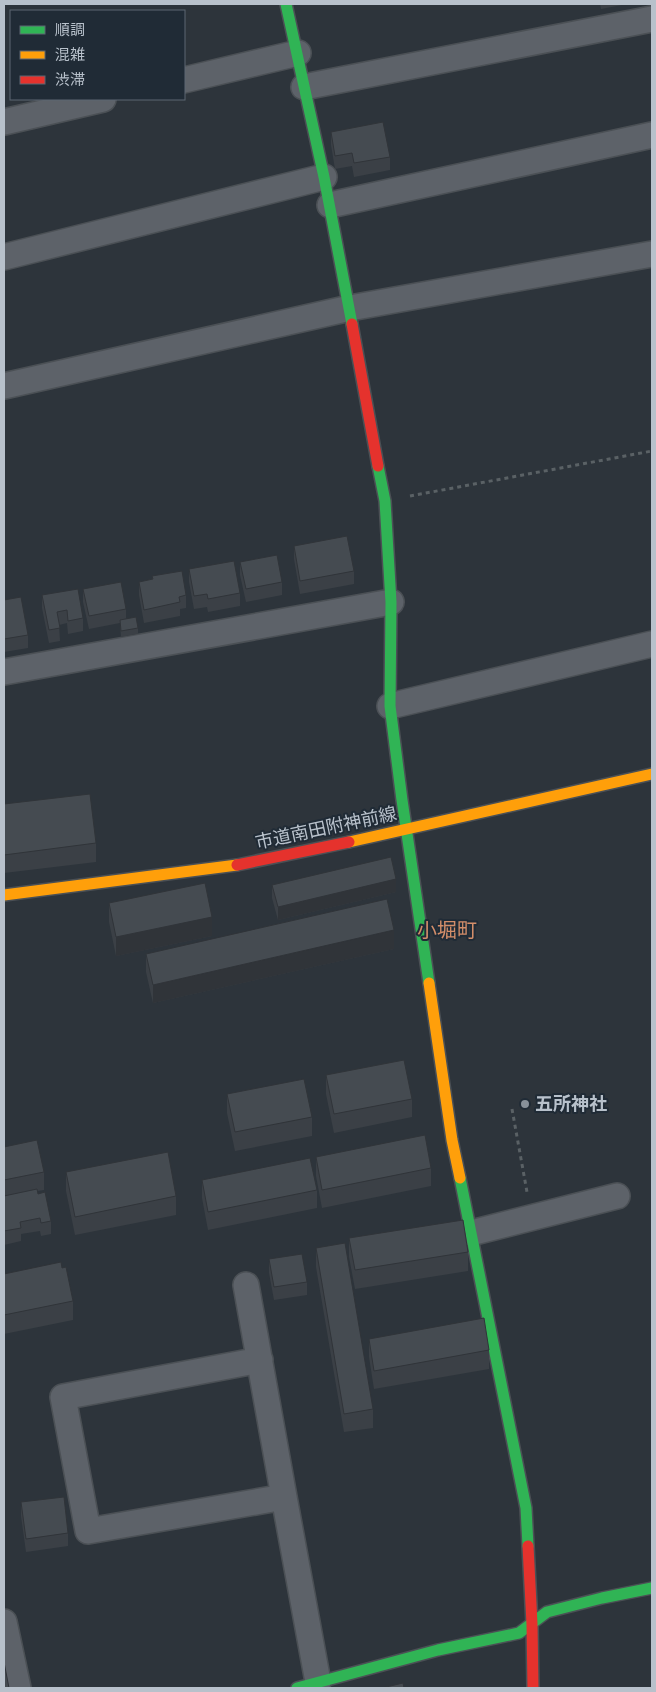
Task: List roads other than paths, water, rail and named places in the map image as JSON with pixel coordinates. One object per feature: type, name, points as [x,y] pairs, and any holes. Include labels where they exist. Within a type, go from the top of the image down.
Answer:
[{"type":"street","points":[[286,4],[330,205],[385,500],[391,602],[390,706],[406,830],[452,1140],[526,1508],[533,1688]]},
{"type":"street","points":[[304,87],[652,19]]},
{"type":"street","points":[[185,80],[298,53]]},
{"type":"street","points":[[4,122],[99,100]]},
{"type":"street","points":[[330,205],[652,135]]},
{"type":"street","points":[[4,257],[324,177]]},
{"type":"street","points":[[4,386],[350,308],[652,254]]},
{"type":"street","points":[[4,672],[391,602]]},
{"type":"street","points":[[390,706],[652,644]]},
{"type":"street","name":"市道南田附神前線","points":[[4,895],[244,864],[406,830],[652,774]]},
{"type":"street","points":[[471,1233],[617,1196]]},
{"type":"street","points":[[246,1285],[284,1497],[307,1685],[438,1650],[520,1633],[547,1612],[652,1588]]},
{"type":"street","points":[[260,1360],[63,1397],[88,1531],[284,1497]]},
{"type":"street","points":[[4,1622],[18,1688]]},
{"type":"place","name":"五所神社","points":[[525,1104]]},
{"type":"district","name":"小堀町","points":[[447,930]]}]
